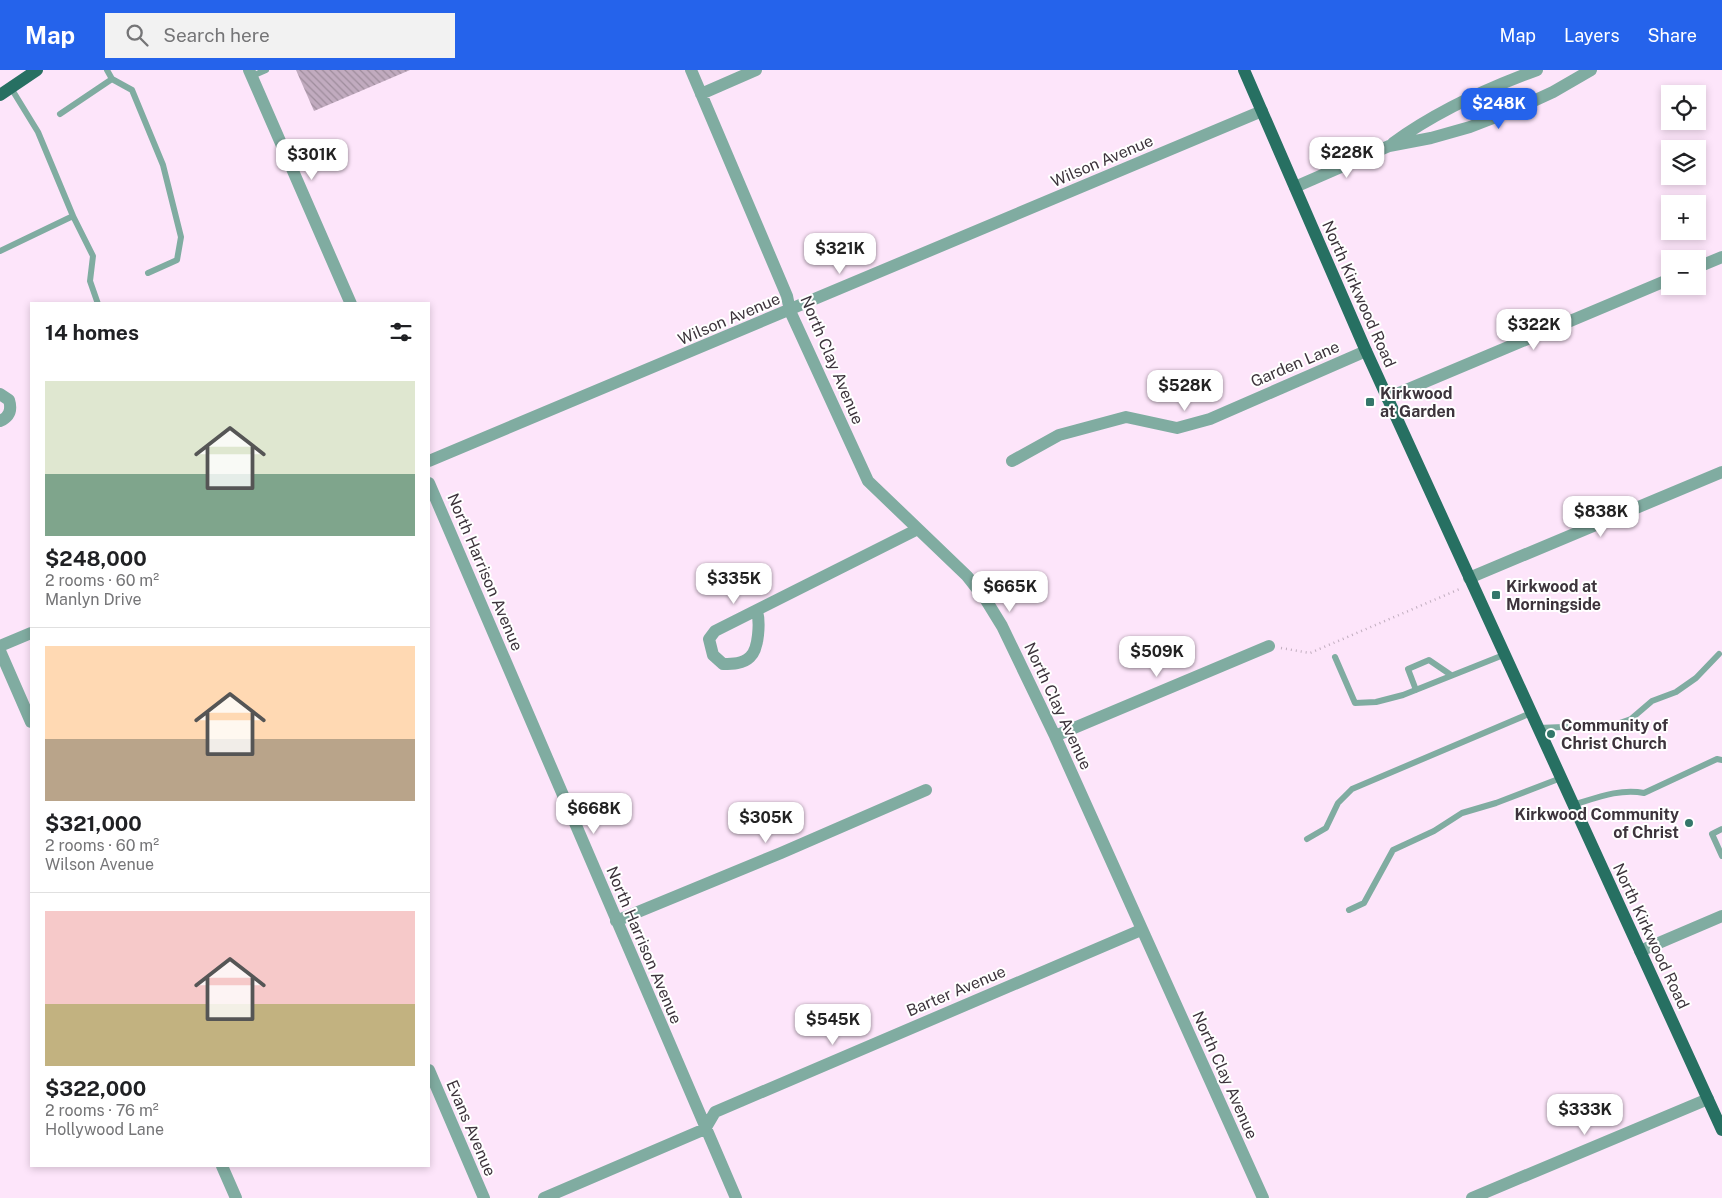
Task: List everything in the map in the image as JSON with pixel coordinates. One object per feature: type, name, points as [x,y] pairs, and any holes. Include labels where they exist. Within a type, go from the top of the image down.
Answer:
[{"type":"main road","points":[[0,95],[37,70]]},
{"type":"main road","name":"North Kirkwood Road","points":[[1244,70],[1387,398],[1506,654],[1531,713],[1722,1130]]},
{"type":"street","name":"North Clay Avenue","points":[[691,70],[787,296],[790,311],[868,481],[967,576],[986,600],[1002,626],[1055,736],[1141,930],[1264,1198]]},
{"type":"street","points":[[701,94],[756,70]]},
{"type":"street","points":[[1389,146],[1444,109],[1500,83],[1537,70]]},
{"type":"street","points":[[1294,186],[1389,146],[1431,138],[1470,127],[1514,110],[1545,96],[1592,70]]},
{"type":"street","points":[[250,73],[350,302]]},
{"type":"street","name":"Wilson Avenue","points":[[430,461],[790,311],[1262,111]]},
{"type":"street","points":[[1706,264],[1722,257]]},
{"type":"street","points":[[1387,398],[1661,283]]},
{"type":"street","name":"Garden Lane","points":[[1012,461],[1059,435],[1126,417],[1177,428],[1210,419],[1366,351]]},
{"type":"street","points":[[0,394],[9,400],[10,409],[6,418],[0,421]]},
{"type":"street","points":[[1471,581],[1722,472]]},
{"type":"street","name":"North Harrison Avenue","points":[[430,485],[736,1198]]},
{"type":"street","points":[[757,611],[760,622],[756,646],[750,657],[738,664],[723,664],[713,655],[708,639],[715,630],[757,611],[763,606],[918,529]]},
{"type":"street","points":[[0,646],[30,633]]},
{"type":"street","points":[[1055,736],[1269,646]]},
{"type":"street","points":[[0,651],[30,720]]},
{"type":"street","points":[[616,921],[782,853],[926,790]]},
{"type":"street","points":[[1640,951],[1722,916]]},
{"type":"street","name":"Barter Avenue","points":[[544,1198],[705,1129],[715,1112],[1141,930]]},
{"type":"street","name":"Evans Avenue","points":[[430,1072],[484,1198]]},
{"type":"street","points":[[1472,1198],[1708,1099]]},
{"type":"street","points":[[222,1167],[236,1198]]},
{"type":"lane","points":[[107,70],[112,79],[132,90],[163,165],[181,237],[177,260],[148,273]]},
{"type":"lane","points":[[250,73],[266,70]]},
{"type":"lane","points":[[60,114],[112,79]]},
{"type":"lane","points":[[11,88],[38,132],[73,216],[93,256],[90,282],[97,302]]},
{"type":"lane","points":[[0,251],[73,216]]},
{"type":"lane","points":[[1335,657],[1355,703],[1376,702],[1403,696],[1506,654]]},
{"type":"lane","points":[[1538,728],[1614,725],[1631,719],[1652,701],[1676,692],[1696,678],[1719,654]]},
{"type":"lane","points":[[1416,690],[1408,670],[1429,660],[1451,675]]},
{"type":"lane","points":[[1307,839],[1326,828],[1338,803],[1352,788],[1531,713]]},
{"type":"lane","points":[[1573,805],[1607,795],[1633,791],[1644,793],[1717,759],[1722,760]]},
{"type":"lane","points":[[1349,910],[1364,903],[1393,850],[1434,831],[1462,813],[1496,803],[1561,778]]},
{"type":"lane","points":[[1722,829],[1712,834],[1722,856]]},
{"type":"path","points":[[1269,646],[1310,653],[1471,581]]},
{"type":"building","points":[[296,70],[410,70],[314,111]]},
{"type":"place","name":"Kirkwood at Garden","points":[[1370,402]]},
{"type":"place","name":"Kirkwood at Morningside","points":[[1496,595]]},
{"type":"place","name":"Community of Christ Church","points":[[1551,734]]},
{"type":"place","name":"Kirkwood Community of Christ","points":[[1689,823]]}]
